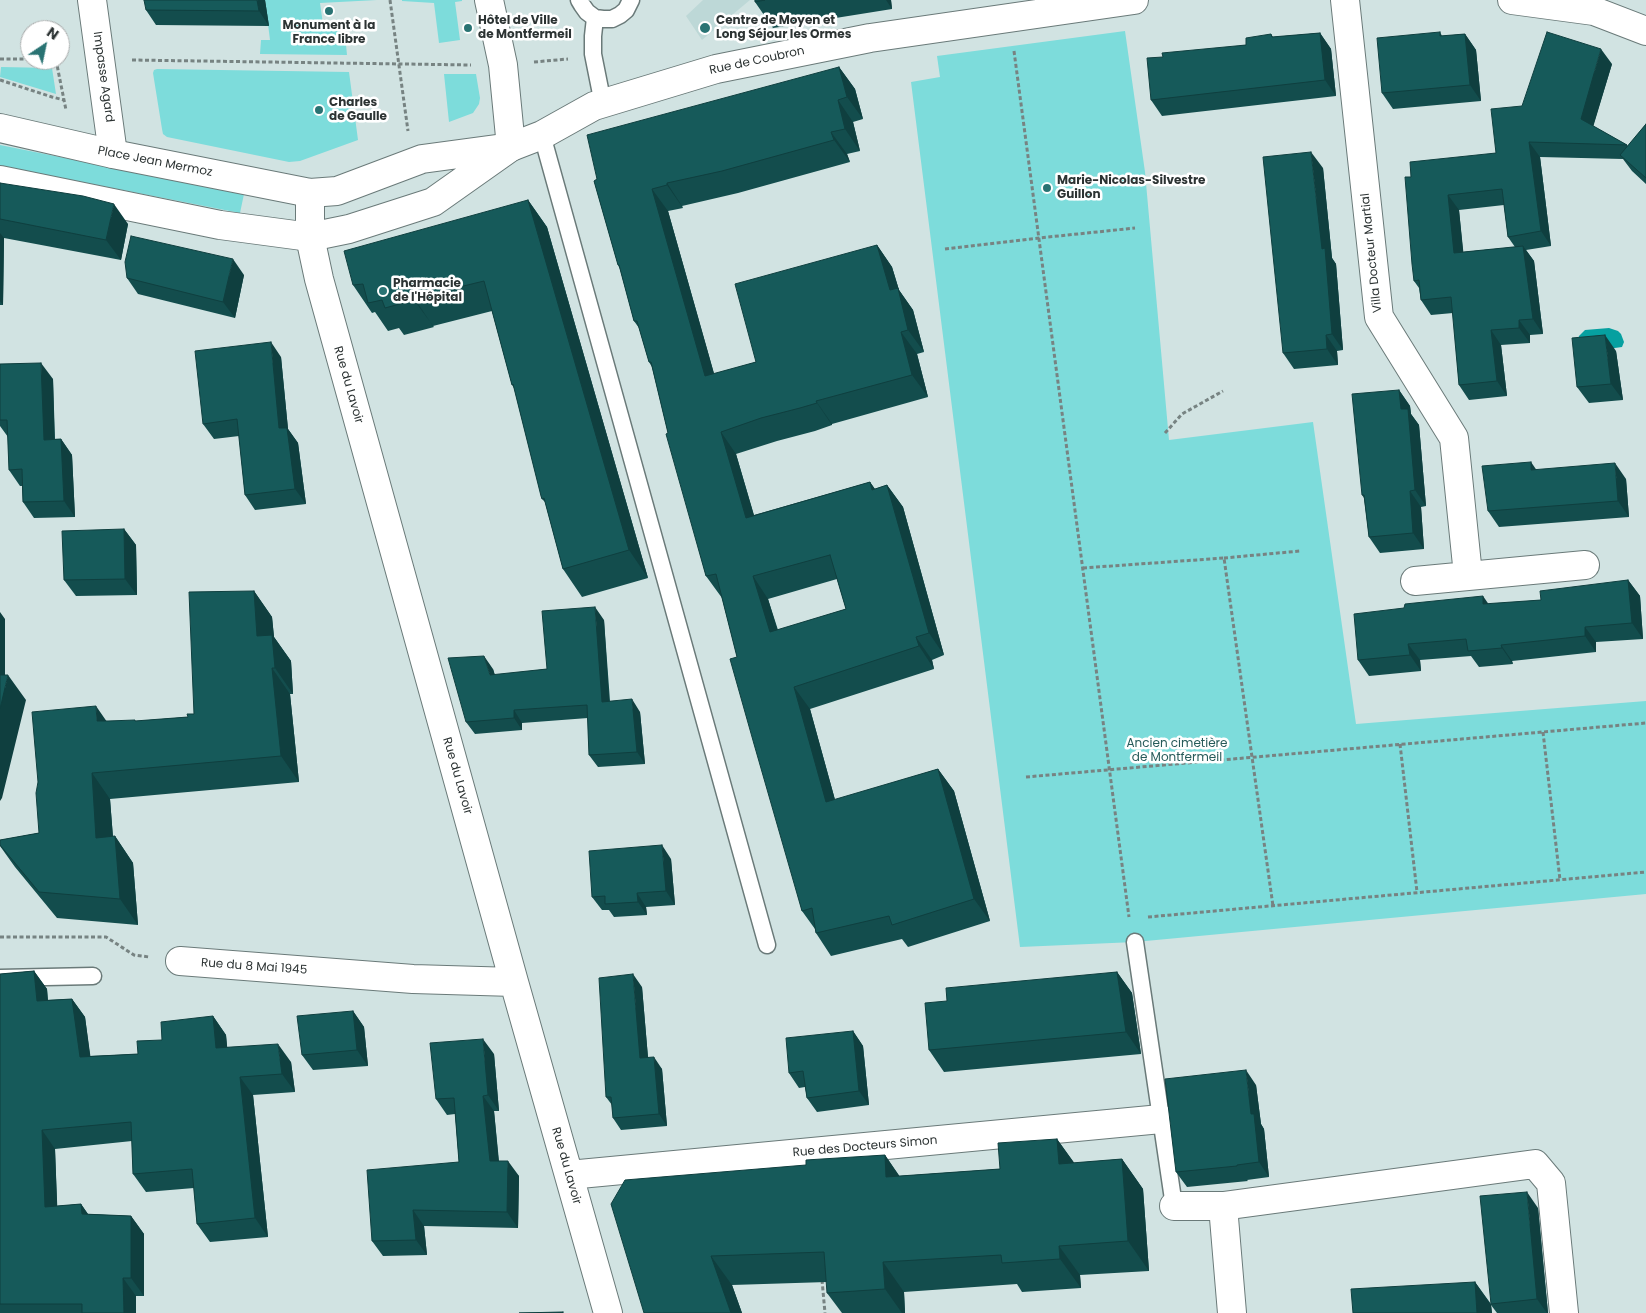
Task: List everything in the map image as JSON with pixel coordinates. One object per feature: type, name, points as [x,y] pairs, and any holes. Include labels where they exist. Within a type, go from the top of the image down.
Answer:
[{"type":"street","name":"Impasse Agard","points":[[92,0],[113,154]]},
{"type":"street","points":[[0,180],[220,225],[310,237],[348,229],[433,202],[511,147],[503,65],[489,0]]},
{"type":"street","name":"Rue de Coubron","points":[[511,147],[542,135],[594,106],[716,69],[870,38],[1134,0]]},
{"type":"street","name":"Villa Docteur Martial","points":[[1345,0],[1378,317],[1454,438],[1468,575]]},
{"type":"street","points":[[1512,0],[1596,6],[1646,31]]},
{"type":"street","name":"Place Jean Mermoz","points":[[0,128],[113,154],[310,193],[337,191],[422,160],[511,147]]},
{"type":"street","points":[[310,193],[310,237]]},
{"type":"street","name":"Rue du Lavoir","points":[[310,237],[319,279],[608,1313]]},
{"type":"street","points":[[1415,581],[1585,565]]},
{"type":"street","name":"Rue du 8 Mai 1945","points":[[180,961],[413,979],[514,982]]},
{"type":"street","name":"Rue des Docteurs Simon","points":[[569,1175],[1161,1119]]},
{"type":"street","points":[[1174,1206],[1223,1206],[1534,1164],[1551,1183],[1564,1313]]},
{"type":"street","points":[[1223,1206],[1232,1313]]},
{"type":"lane","points":[[580,0],[587,12],[595,18],[603,20],[620,16],[626,10],[631,0]]},
{"type":"lane","points":[[595,18],[593,54],[603,104]]},
{"type":"lane","points":[[542,135],[767,945]]},
{"type":"lane","points":[[1135,942],[1174,1206]]},
{"type":"lane","points":[[0,978],[93,976]]},
{"type":"path","points":[[390,0],[409,134]]},
{"type":"path","points":[[1010,18],[1130,919]]},
{"type":"path","points":[[0,59],[20,59]]},
{"type":"path","points":[[129,60],[348,62],[475,66]]},
{"type":"path","points":[[58,70],[68,116]]},
{"type":"path","points":[[0,80],[64,100]]},
{"type":"path","points":[[945,249],[1135,228]]},
{"type":"path","points":[[1165,433],[1182,414],[1223,391]]},
{"type":"path","points":[[1083,568],[1300,551]]},
{"type":"path","points":[[1224,558],[1273,906]]},
{"type":"path","points":[[1026,777],[1646,723]]},
{"type":"path","points":[[1543,732],[1560,880]]},
{"type":"path","points":[[1400,744],[1417,892]]},
{"type":"path","points":[[1139,918],[1646,872]]},
{"type":"path","points":[[0,937],[106,937],[134,955],[180,961]]},
{"type":"path","points":[[821,1275],[825,1313]]},
{"type":"shaded area","name":"Centre de Moyen et Long Séjour les Ormes","points":[[703,0],[750,0],[702,40],[686,16]]},
{"type":"shaded area","points":[[1609,328],[1621,334],[1624,342],[1622,347],[1586,352],[1578,340],[1585,330]]},
{"type":"green space","points":[[265,0],[377,0],[320,3],[323,24],[344,24],[347,55],[260,54],[261,40],[270,40]]},
{"type":"green space","points":[[402,0],[462,0],[455,2],[460,40],[439,43],[434,3]]},
{"type":"green space","name":"Ancien cimetière de Montfermeil","points":[[1125,31],[1145,172],[1169,440],[1313,422],[1356,724],[1646,701],[1646,894],[1135,942],[1020,947],[911,82],[940,77],[937,56]]},
{"type":"green space","points":[[1,67],[20,67],[20,70],[52,70],[56,94],[0,77]]},
{"type":"green space","points":[[157,69],[349,72],[358,140],[300,161],[289,162],[167,137],[163,134],[153,73]]},
{"type":"green space","points":[[444,74],[476,74],[480,98],[479,104],[473,113],[449,122]]},
{"type":"green space","points":[[0,145],[244,194],[240,213],[0,166]]},
{"type":"building","points":[[144,0],[257,0],[259,11],[146,10]]},
{"type":"building","points":[[1440,32],[1440,36],[1465,34],[1470,85],[1382,93],[1377,38]]},
{"type":"building","points":[[1547,32],[1601,49],[1581,119],[1627,145],[1529,142],[1541,231],[1508,237],[1502,189],[1448,195],[1454,253],[1523,246],[1533,319],[1519,320],[1519,328],[1491,330],[1497,381],[1459,385],[1451,297],[1421,300],[1419,280],[1414,281],[1405,177],[1411,177],[1410,162],[1496,153],[1491,109],[1522,106]]},
{"type":"building","points":[[1320,33],[1325,80],[1151,100],[1147,58],[1163,57],[1162,53],[1246,45],[1246,38],[1271,34],[1272,37]]},
{"type":"building","points":[[839,67],[847,97],[838,100],[845,129],[831,132],[834,140],[722,171],[667,183],[667,185],[652,189],[705,376],[756,362],[735,284],[877,245],[890,290],[898,288],[908,330],[901,332],[912,375],[816,401],[817,403],[761,418],[721,432],[746,518],[870,482],[872,490],[887,485],[929,633],[916,637],[919,646],[794,687],[826,802],[938,769],[974,899],[892,925],[889,916],[816,933],[812,908],[802,911],[730,659],[737,657],[716,574],[706,576],[666,434],[668,433],[651,362],[649,362],[637,321],[634,321],[594,181],[597,179],[587,135]],"holes":[[[830,555],[846,609],[770,632],[753,576]]]},
{"type":"building","points":[[1646,124],[1646,178],[1620,155]]},
{"type":"building","points":[[1311,152],[1322,249],[1325,248],[1332,334],[1326,335],[1327,349],[1283,353],[1263,157]]},
{"type":"building","points":[[0,183],[83,196],[114,204],[106,240],[0,219]]},
{"type":"building","points":[[528,200],[629,550],[563,569],[544,498],[542,499],[541,496],[513,384],[484,281],[414,298],[414,300],[385,308],[382,300],[368,303],[363,284],[353,285],[344,251]]},
{"type":"building","points":[[131,236],[233,259],[223,302],[127,278],[125,262]]},
{"type":"building","points":[[1605,335],[1611,384],[1577,387],[1572,338]]},
{"type":"building","points":[[271,342],[279,428],[287,428],[295,489],[245,495],[237,419],[203,424],[195,351]]},
{"type":"building","points":[[41,363],[44,440],[61,439],[64,501],[23,502],[22,469],[9,470],[7,420],[0,420],[0,364]]},
{"type":"building","points":[[1399,390],[1401,409],[1408,409],[1415,490],[1410,491],[1413,533],[1369,537],[1364,495],[1362,495],[1352,394]]},
{"type":"building","points":[[1531,462],[1531,470],[1615,463],[1618,501],[1488,511],[1482,466]]},
{"type":"building","points":[[124,529],[125,579],[64,580],[62,531]]},
{"type":"building","points":[[1628,580],[1632,623],[1585,627],[1585,636],[1501,645],[1502,648],[1468,651],[1466,639],[1408,644],[1410,655],[1358,660],[1354,614],[1404,608],[1405,604],[1483,596],[1483,604],[1541,600],[1540,591]]},
{"type":"building","points":[[254,591],[257,636],[272,635],[275,668],[272,668],[281,756],[92,773],[96,838],[115,836],[120,899],[39,892],[0,845],[0,840],[39,833],[36,793],[38,782],[32,712],[96,706],[97,721],[135,721],[188,717],[187,714],[194,714],[189,592]]},
{"type":"building","points":[[595,607],[602,702],[632,699],[637,752],[589,755],[587,705],[514,710],[514,718],[466,722],[448,658],[484,656],[490,675],[547,669],[542,611]]},
{"type":"building","points":[[0,675],[8,675],[0,709]]},
{"type":"building","points":[[662,845],[666,891],[637,893],[638,902],[605,904],[605,896],[592,897],[589,851]]},
{"type":"building","points":[[34,971],[37,1001],[72,999],[80,1057],[138,1054],[137,1041],[162,1040],[161,1022],[213,1016],[216,1048],[278,1044],[282,1074],[240,1077],[255,1218],[197,1224],[192,1169],[133,1174],[131,1122],[42,1130],[45,1207],[81,1204],[82,1214],[131,1216],[131,1278],[123,1278],[124,1313],[82,1313],[82,1304],[0,1304],[0,974]]},
{"type":"building","points":[[1117,972],[1126,1032],[929,1050],[925,1003],[947,1001],[946,988]]},
{"type":"building","points":[[633,974],[640,1058],[654,1057],[659,1114],[613,1118],[611,1097],[606,1097],[599,978]]},
{"type":"building","points":[[353,1011],[357,1050],[302,1055],[297,1016]]},
{"type":"building","points":[[853,1031],[859,1091],[807,1098],[803,1071],[789,1073],[786,1038]]},
{"type":"building","points":[[483,1039],[488,1095],[483,1096],[490,1161],[508,1161],[507,1212],[413,1210],[416,1240],[372,1241],[367,1170],[459,1162],[454,1098],[436,1099],[430,1043]]},
{"type":"building","points":[[1246,1070],[1251,1114],[1254,1114],[1259,1162],[1176,1172],[1165,1079]]},
{"type":"building","points":[[1057,1139],[1059,1164],[1122,1159],[1128,1241],[1059,1246],[1060,1259],[1002,1263],[1001,1255],[883,1262],[885,1289],[827,1293],[824,1252],[711,1256],[731,1313],[644,1313],[611,1204],[625,1180],[806,1165],[806,1160],[885,1155],[886,1177],[1000,1169],[998,1143]]},
{"type":"building","points":[[1527,1192],[1537,1299],[1491,1304],[1480,1196]]},
{"type":"building","points":[[1475,1282],[1477,1313],[1353,1313],[1351,1289]]},
{"type":"building","points":[[563,1312],[563,1313],[519,1313]]},
{"type":"place","name":"Monument à la France libre","points":[[329,11]]},
{"type":"place","name":"Hôtel de Ville de Montfermeil","points":[[468,28]]},
{"type":"place","name":"Centre de Moyen et Long Séjour les Ormes","points":[[705,28]]},
{"type":"place","name":"Charles de Gaulle","points":[[319,110]]},
{"type":"place","name":"Marie-Nicolas-Silvestre Guillon","points":[[1047,188]]},
{"type":"place","name":"Pharmacie de l'Hôpital","points":[[383,291]]}]
